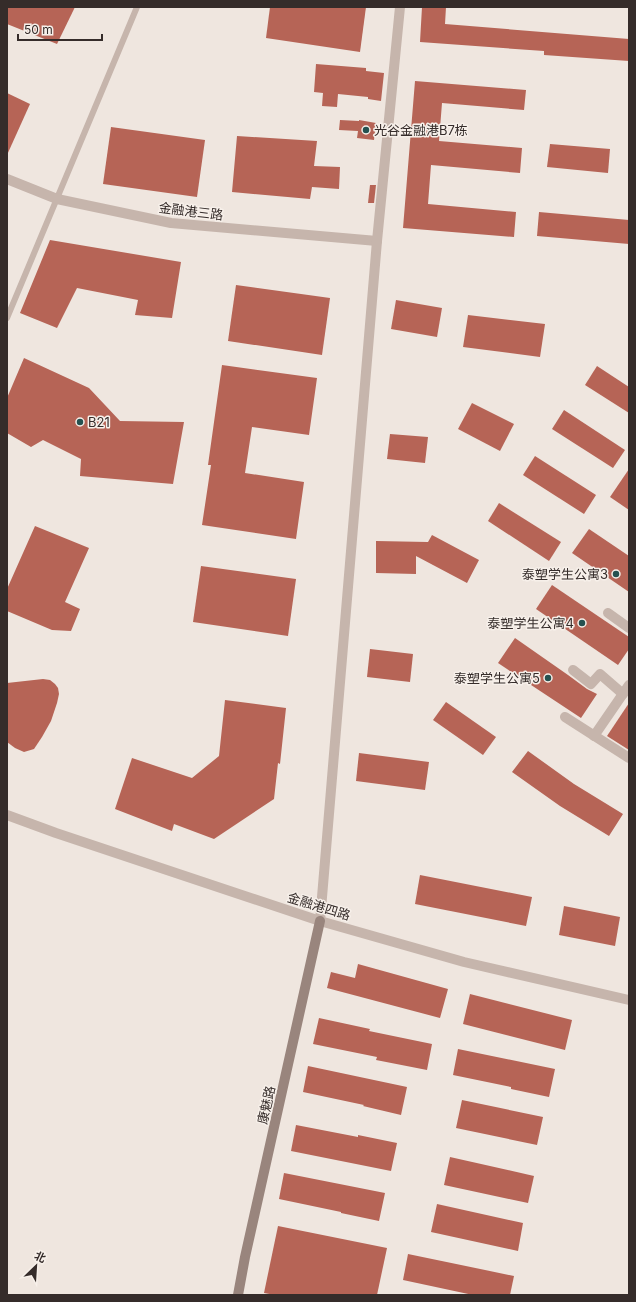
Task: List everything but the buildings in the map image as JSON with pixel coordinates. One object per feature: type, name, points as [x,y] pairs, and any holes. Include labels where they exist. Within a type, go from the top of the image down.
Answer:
[{"type":"main road","name":"康魅路","points":[[238,1295],[320,921]]},
{"type":"street","points":[[320,921],[378,241],[400,7]]},
{"type":"street","name":"金融港三路","points":[[7,178],[57,199],[171,223],[378,241]]},
{"type":"street","points":[[608,613],[629,628]]},
{"type":"street","points":[[573,670],[591,684],[600,674],[623,694]]},
{"type":"street","points":[[594,736],[629,685]]},
{"type":"street","points":[[565,717],[629,758]]},
{"type":"street","name":"金融港四路","points":[[7,815],[56,833],[320,921],[464,962],[629,1000]]},
{"type":"lane","points":[[7,318],[137,7]]},
{"type":"place","name":"光谷金融港B7栋","points":[[366,130]]},
{"type":"place","name":"B21","points":[[80,422]]},
{"type":"place","name":"泰塑学生公寓3","points":[[616,574]]},
{"type":"place","name":"泰塑学生公寓4","points":[[582,623]]},
{"type":"place","name":"泰塑学生公寓5","points":[[548,678]]}]
